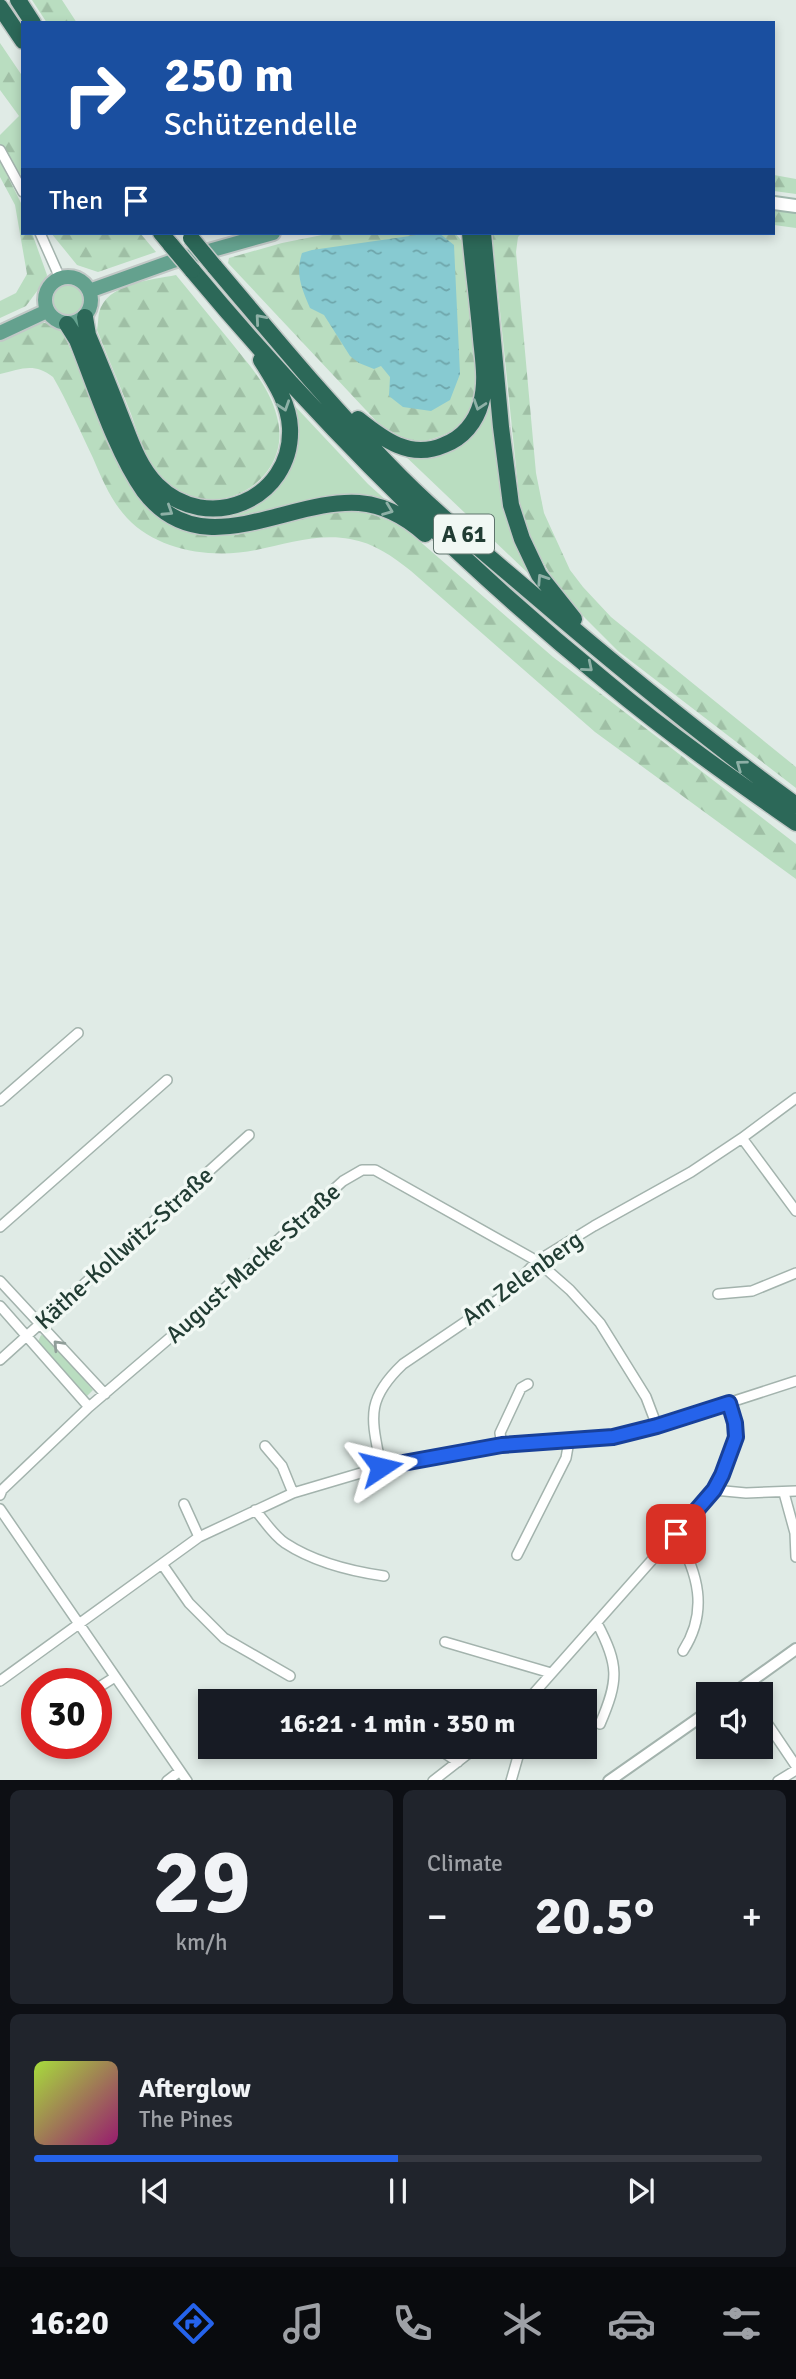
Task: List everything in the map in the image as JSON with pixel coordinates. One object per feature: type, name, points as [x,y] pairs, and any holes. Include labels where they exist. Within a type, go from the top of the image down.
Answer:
[{"type":"highway","points":[[18,0],[32,21]]},
{"type":"highway","points":[[0,7],[21,37]]},
{"type":"highway","name":"A 61","points":[[189,235],[320,390],[390,466],[491,559],[618,667],[796,805]]},
{"type":"highway","points":[[320,390],[374,433],[401,447],[413,450],[437,448],[448,444],[467,430],[478,411],[484,376],[472,235]]},
{"type":"highway","points":[[472,235],[516,522],[528,555],[539,575],[573,618],[607,648],[618,667]]},
{"type":"highway","name":"A 61","points":[[166,239],[239,326],[381,478],[481,574],[610,685],[716,767],[796,824]]},
{"type":"highway","points":[[85,317],[88,335],[141,462],[155,482],[175,499],[197,508],[209,509],[235,506],[260,494],[282,467],[289,442],[288,414],[282,398],[239,326]]},
{"type":"highway","points":[[67,324],[77,340],[125,458],[145,492],[163,509],[186,521],[219,527],[257,523],[333,503],[374,505],[413,523],[450,555],[481,574]]},
{"type":"main road","points":[[775,203],[796,206]]},
{"type":"main road","points":[[89,292],[173,261],[266,235]]},
{"type":"main road","points":[[60,278],[74,278],[89,292],[91,305],[80,321],[67,324],[55,320],[44,303],[48,288],[60,278]]},
{"type":"main road","points":[[0,333],[47,311]]},
{"type":"street","points":[[0,150],[21,188]]},
{"type":"street","points":[[41,235],[60,278]]},
{"type":"street","points":[[0,1101],[78,1033]]},
{"type":"street","points":[[0,1227],[167,1080]]},
{"type":"street","name":"Am Zelenberg","points":[[381,1467],[372,1420],[380,1390],[403,1364],[505,1295],[537,1261],[691,1172],[796,1098]]},
{"type":"street","name":"Käthe-Kollwitz-Straße","points":[[0,1360],[248,1135]]},
{"type":"street","points":[[742,1138],[796,1211]]},
{"type":"street","name":"August-Macke-Straße","points":[[0,1495],[2,1490],[89,1407],[343,1181],[362,1170],[375,1170],[537,1261],[570,1290],[600,1323],[646,1397],[657,1426]]},
{"type":"street","points":[[718,1294],[752,1291],[796,1273]]},
{"type":"street","points":[[0,1281],[105,1394]]},
{"type":"street","points":[[0,1306],[89,1407]]},
{"type":"street","points":[[0,1681],[199,1537],[293,1493],[381,1467],[502,1445],[613,1437],[657,1426],[796,1381]]},
{"type":"street","points":[[502,1445],[500,1433],[522,1388],[528,1384]]},
{"type":"street","points":[[537,1689],[714,1490],[736,1437],[729,1403]]},
{"type":"street","points":[[517,1555],[566,1458],[569,1441]]},
{"type":"street","points":[[265,1446],[282,1465],[293,1493]]},
{"type":"street","points":[[714,1490],[746,1493],[796,1491]]},
{"type":"street","points":[[784,1493],[795,1533],[796,1557]]},
{"type":"street","points":[[184,1504],[199,1537]]},
{"type":"street","points":[[0,1509],[187,1780]]},
{"type":"street","points":[[255,1510],[283,1542],[330,1565],[384,1576]]},
{"type":"street","points":[[676,1534],[691,1561],[700,1596],[690,1639],[682,1651]]},
{"type":"street","points":[[162,1564],[189,1603],[224,1638],[290,1676]]},
{"type":"street","points":[[597,1623],[615,1669],[612,1696],[600,1724]]},
{"type":"street","points":[[445,1642],[551,1673]]},
{"type":"street","points":[[754,1682],[796,1649]]},
{"type":"street","points":[[610,1780],[696,1720]]},
{"type":"street","points":[[773,1733],[796,1768],[778,1780]]},
{"type":"street","points":[[454,1759],[458,1762]]},
{"type":"street","points":[[433,1780],[462,1759]]},
{"type":"street","points":[[511,1780],[517,1759]]},
{"type":"street","points":[[167,1780],[180,1771]]},
{"type":"green space","points":[[32,0],[62,0],[76,21],[46,21]]},
{"type":"green space","points":[[0,43],[21,74],[21,175],[0,146],[0,135],[19,116],[0,90]]},
{"type":"green space","points":[[0,161],[21,203],[21,235],[33,235],[47,275],[26,306],[0,318],[0,301],[16,293],[27,274],[15,205],[0,177]]},
{"type":"green space","points":[[775,175],[796,179],[796,194],[775,191]]},
{"type":"green space","points":[[775,210],[796,212],[796,228],[775,225]]},
{"type":"green space","points":[[53,235],[142,235],[156,252],[98,272],[77,265]]},
{"type":"green space","points":[[322,235],[457,235],[466,246],[476,360],[473,403],[462,424],[429,440],[413,442],[400,438],[379,424],[228,263],[229,258]]},
{"type":"green space","points":[[492,235],[520,235],[516,252],[536,473],[544,513],[570,570],[611,617],[796,767],[796,788],[618,651],[585,618],[559,589],[534,547],[520,506]]},
{"type":"green space","points":[[176,275],[258,377],[277,417],[279,441],[273,461],[261,478],[244,491],[225,498],[204,500],[183,494],[158,474],[144,449],[97,330],[103,303],[111,295],[143,281]]},
{"type":"green space","points":[[67,279],[82,285],[88,300],[82,315],[67,321],[52,315],[46,300],[52,285]]},
{"type":"green space","points":[[39,322],[51,324],[63,332],[123,470],[141,501],[169,524],[208,535],[236,535],[308,516],[340,511],[364,511],[401,525],[553,657],[796,844],[796,879],[595,732],[411,571],[382,551],[359,541],[326,537],[239,553],[204,553],[170,545],[140,529],[121,511],[103,482],[53,377],[33,368],[0,374],[0,340]]},
{"type":"green space","points":[[488,360],[531,576],[401,452],[469,436]]},
{"type":"green space","points":[[292,403],[388,502],[274,517],[212,518],[187,515],[170,507],[146,477],[194,511],[270,494]]},
{"type":"green space","points":[[41,1335],[47,1337],[93,1390],[87,1396],[38,1342]]},
{"type":"water","points":[[417,235],[442,235],[454,245],[460,374],[450,400],[431,411],[403,407],[389,396],[390,377],[381,366],[374,369],[350,356],[324,315],[310,308],[302,288],[299,268],[302,253]]},
{"type":"route","points":[[381,1467],[502,1445],[613,1437],[729,1403],[736,1437],[722,1475],[714,1490],[676,1534]]}]
